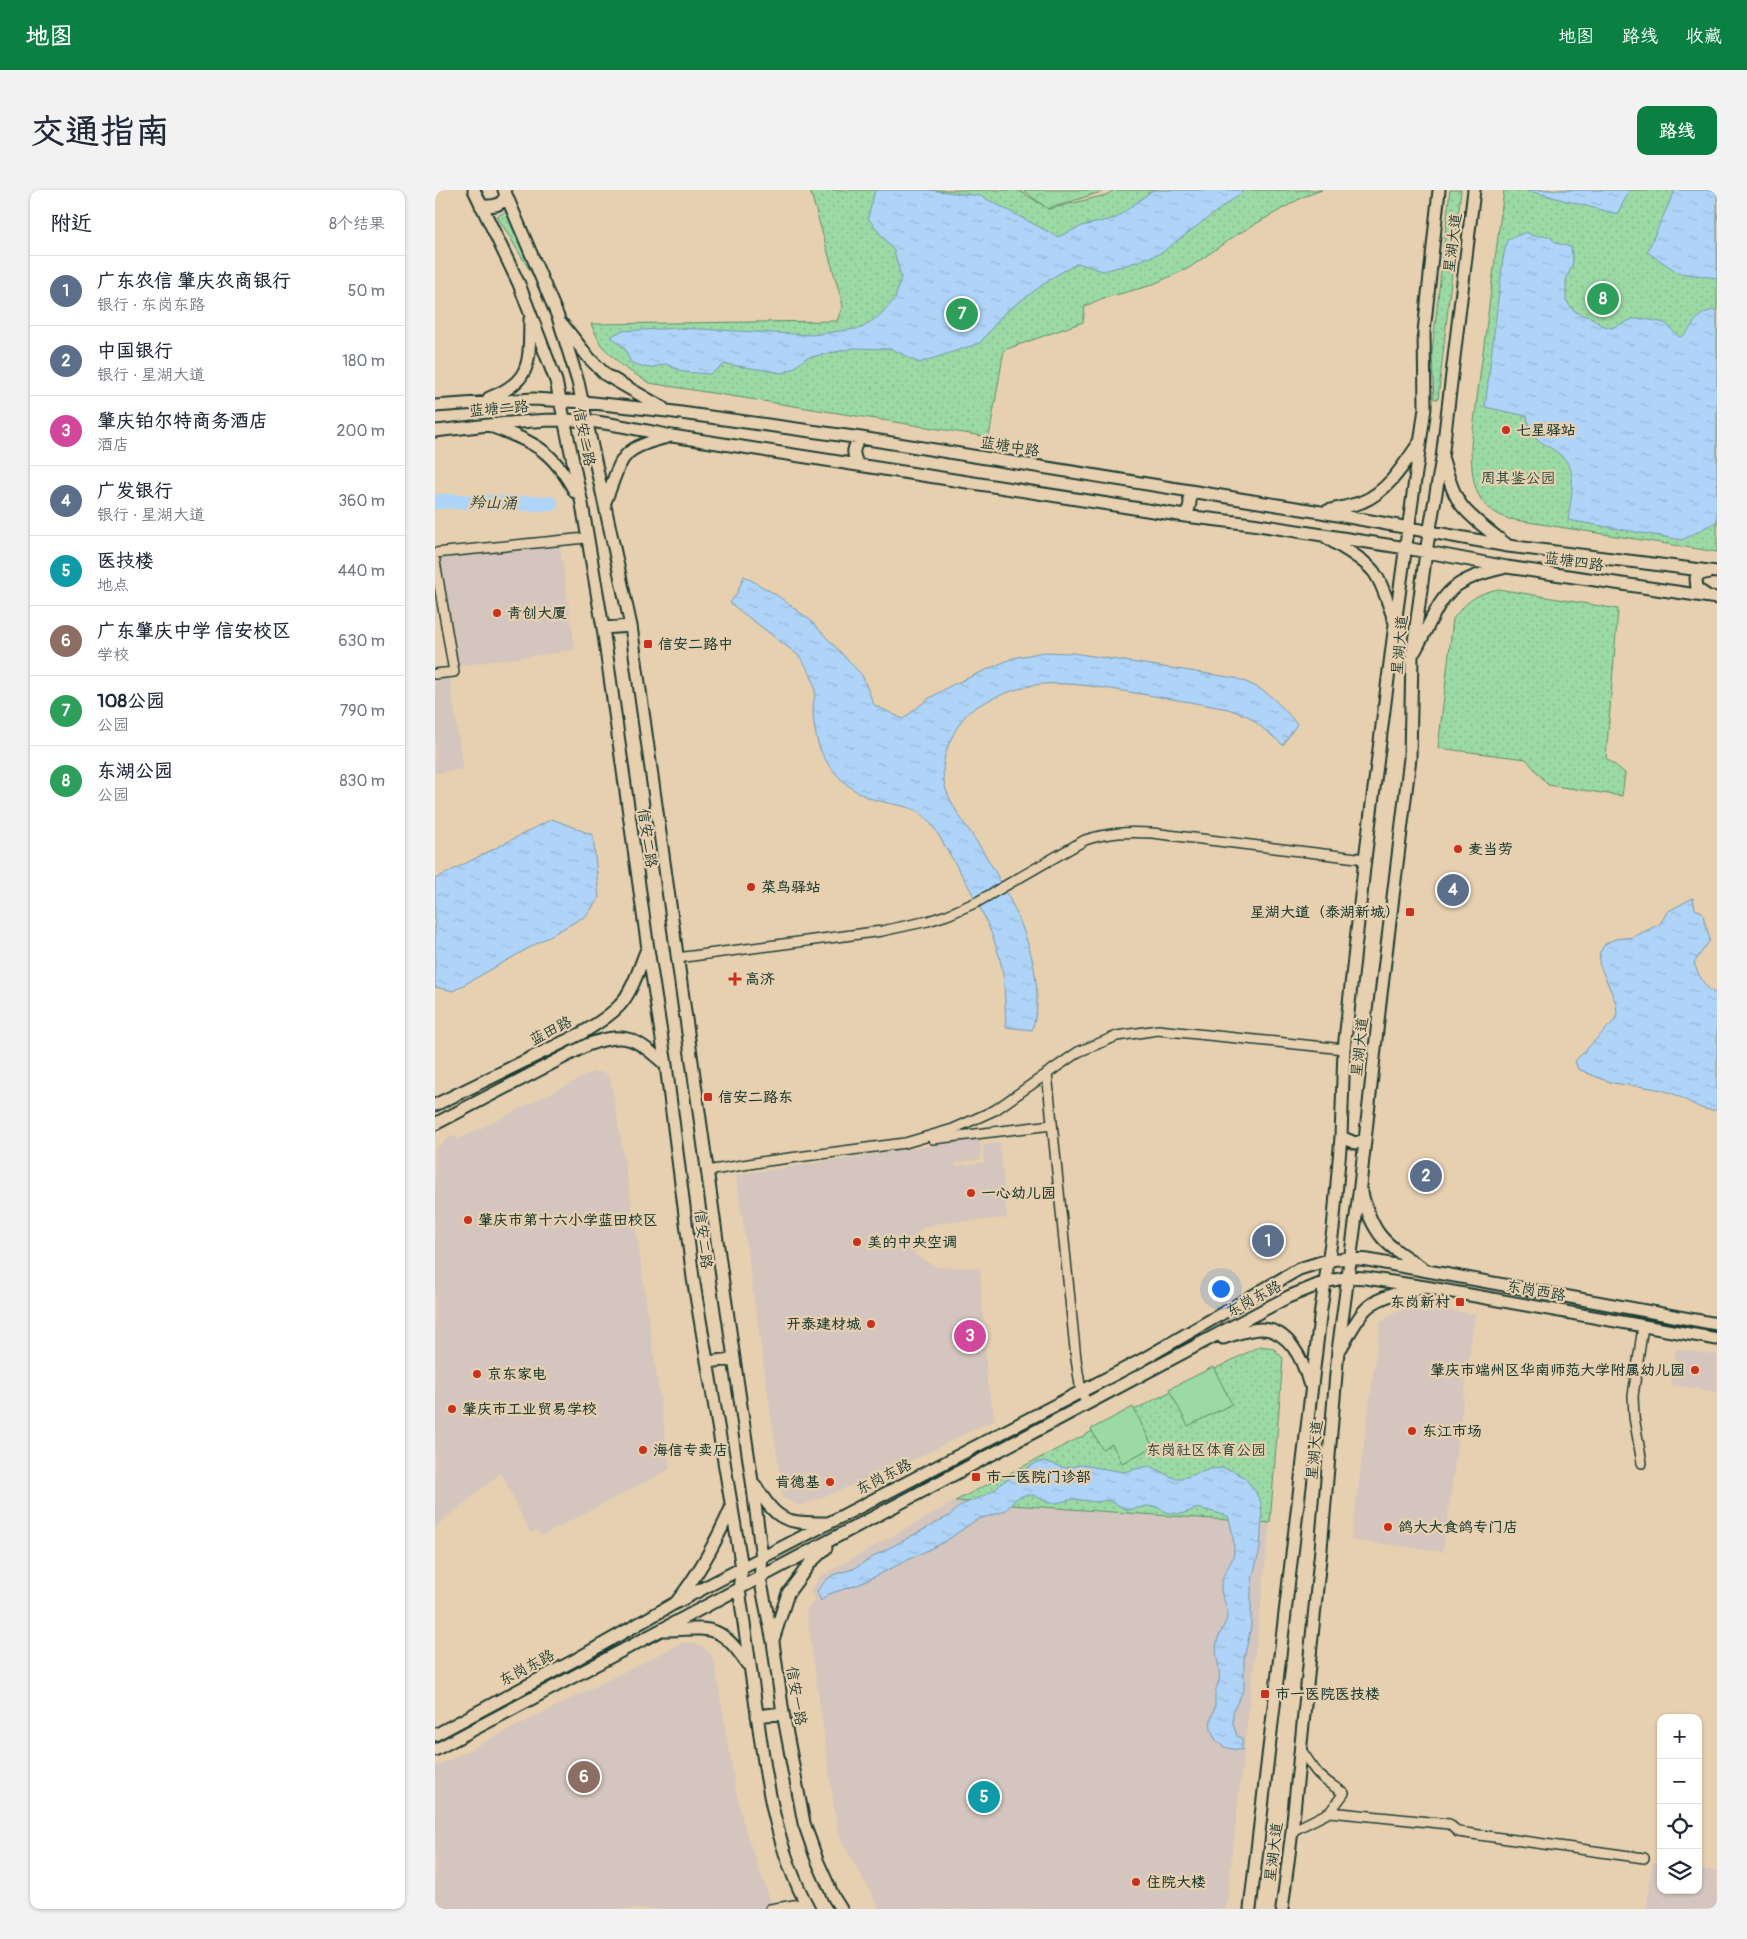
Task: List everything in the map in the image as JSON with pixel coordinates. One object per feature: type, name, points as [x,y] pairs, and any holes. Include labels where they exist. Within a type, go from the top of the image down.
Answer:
[{"type":"main road","name":"信安二路","points":[[475,190],[531,312],[557,381],[582,504],[586,538],[603,628],[647,948],[666,1064],[693,1278],[732,1506]]},
{"type":"main road","name":"星湖大道","points":[[1250,1909],[1311,1390],[1329,1260],[1341,1137],[1344,1049],[1365,859],[1425,408],[1424,332],[1439,190]]},
{"type":"main road","name":"星湖大道","points":[[1282,1909],[1301,1748],[1339,1351],[1410,758],[1412,657],[1426,552],[1442,458],[1474,190]]},
{"type":"main road","name":"信安二路","points":[[505,193],[558,318],[584,402],[631,626],[733,1359],[752,1481]]},
{"type":"main road","points":[[481,206],[498,205],[504,201],[505,193]]},
{"type":"main road","points":[[480,402],[506,391],[515,384],[524,372],[529,350],[531,312]]},
{"type":"main road","points":[[558,318],[589,358],[606,375],[667,411]]},
{"type":"main road","name":"蓝塘二路","points":[[435,406],[533,399],[584,402]]},
{"type":"main road","name":"蓝塘中路","points":[[584,402],[667,411],[861,438],[1321,512],[1430,532]]},
{"type":"main road","points":[[1425,408],[1448,411]]},
{"type":"main road","name":"蓝塘二路","points":[[435,431],[530,421],[588,421]]},
{"type":"main road","points":[[588,421],[858,465],[1426,552]]},
{"type":"main road","points":[[489,425],[527,440],[544,450],[565,472],[582,504]]},
{"type":"main road","points":[[605,502],[617,469],[625,455],[645,443],[673,436]]},
{"type":"main road","points":[[858,465],[852,455],[854,446],[861,438]]},
{"type":"main road","points":[[1321,512],[1360,503],[1381,491],[1396,476],[1420,442]]},
{"type":"main road","points":[[1442,458],[1451,485],[1461,505],[1507,546]]},
{"type":"main road","points":[[1185,516],[1190,509],[1191,500],[1188,491]]},
{"type":"main road","name":"蓝塘四路","points":[[1430,532],[1507,546],[1714,572]]},
{"type":"main road","points":[[1322,535],[1358,558],[1374,573],[1386,598],[1395,624]]},
{"type":"main road","name":"蓝塘四路","points":[[1426,552],[1507,567],[1713,598]]},
{"type":"main road","points":[[1412,657],[1440,603],[1454,586],[1482,573],[1507,567]]},
{"type":"main road","points":[[1713,598],[1697,590],[1696,578],[1701,574],[1714,572]]},
{"type":"main road","points":[[603,628],[631,626]]},
{"type":"main road","name":"蓝田路","points":[[435,1105],[582,1033],[598,1023],[619,1006],[628,994],[647,948]]},
{"type":"main road","name":"蓝田路","points":[[435,1124],[587,1045],[605,1038],[627,1038],[648,1048],[666,1064]]},
{"type":"main road","points":[[1341,1137],[1355,1143],[1365,1140]]},
{"type":"main road","points":[[1360,1186],[1370,1218],[1378,1234],[1394,1250],[1428,1270]]},
{"type":"main road","name":"东岗东路","points":[[435,1734],[575,1660],[701,1589],[1140,1361],[1299,1269],[1329,1260],[1351,1258]]},
{"type":"main road","name":"东岗西路","points":[[1351,1258],[1428,1270],[1717,1324]]},
{"type":"main road","name":"东岗东路","points":[[435,1750],[1293,1295],[1325,1282],[1348,1277]]},
{"type":"main road","name":"东岗西路","points":[[1348,1277],[1425,1287],[1717,1339]]},
{"type":"main road","points":[[1339,1351],[1364,1311],[1371,1305],[1389,1296],[1425,1287]]},
{"type":"main road","points":[[1200,1344],[1249,1330],[1270,1330],[1284,1338],[1296,1351],[1305,1368],[1311,1390]]},
{"type":"main road","points":[[707,1362],[733,1359]]},
{"type":"main road","points":[[752,1481],[765,1501],[781,1518],[800,1523],[829,1523]]},
{"type":"main road","name":"信安一路","points":[[752,1481],[762,1558],[760,1578],[804,1823],[817,1860],[841,1909]]},
{"type":"main road","points":[[732,1506],[742,1568],[739,1588],[763,1767],[775,1818],[787,1857],[808,1906]]},
{"type":"main road","points":[[675,1603],[699,1571],[717,1539],[732,1506]]},
{"type":"main road","points":[[773,1642],[788,1593],[811,1562],[837,1538]]},
{"type":"main road","points":[[794,1541],[801,1556]]},
{"type":"main road","points":[[701,1589],[709,1605]]},
{"type":"main road","points":[[659,1630],[704,1628],[713,1630],[730,1640],[750,1667]]},
{"type":"main road","points":[[757,1716],[783,1714]]},
{"type":"street","points":[[435,553],[586,538]]},
{"type":"street","points":[[435,561],[454,672],[435,674]]},
{"type":"street","points":[[677,958],[904,927],[947,916],[977,902],[1085,840],[1104,834],[1122,832],[1161,834],[1365,859]]},
{"type":"street","points":[[905,1143],[953,1129],[995,1110],[1077,1052],[1117,1036],[1158,1030],[1344,1049]]},
{"type":"street","points":[[1047,1073],[1081,1392],[1087,1404]]},
{"type":"street","points":[[707,1172],[767,1161],[1052,1125]]},
{"type":"street","points":[[1452,1292],[1455,1276]]},
{"type":"street","points":[[1642,1463],[1634,1417],[1633,1396],[1643,1326]]},
{"type":"street","points":[[1292,1831],[1330,1812],[1344,1794],[1324,1782],[1301,1748]]},
{"type":"street","points":[[1330,1812],[1449,1824],[1458,1832],[1645,1858]]},
{"type":"street","points":[[770,1909],[808,1906]]},
{"type":"shaded area","points":[[560,545],[575,650],[457,666],[441,558]]},
{"type":"shaded area","points":[[435,673],[449,674],[463,769],[435,774]]},
{"type":"shaded area","points":[[593,1072],[601,1072],[607,1075],[611,1081],[638,1242],[670,1469],[541,1536],[537,1530],[530,1533],[501,1473],[435,1527],[435,1149],[453,1135],[459,1139]]},
{"type":"shaded area","name":"开泰建材城","points":[[980,1138],[981,1159],[956,1163],[955,1166],[984,1163],[983,1145],[1000,1143],[1007,1218],[940,1223],[924,1227],[913,1237],[915,1255],[937,1267],[980,1268],[987,1381],[995,1419],[903,1465],[800,1506],[783,1498],[736,1175]]},
{"type":"shaded area","name":"东江市场","points":[[1415,1306],[1475,1314],[1443,1552],[1351,1540],[1380,1323],[1396,1311]]},
{"type":"shaded area","name":"肇庆市端州区华南师范大学附属幼儿园","points":[[1676,1349],[1717,1355],[1717,1392],[1671,1385]]},
{"type":"shaded area","points":[[955,1501],[1270,1523],[1226,1909],[880,1909],[838,1834],[806,1609],[815,1600],[810,1591],[819,1577]]},
{"type":"shaded area","points":[[682,1643],[702,1646],[711,1654],[715,1664],[735,1787],[745,1830],[773,1907],[770,1909],[435,1909],[435,1767]]},
{"type":"shaded area","points":[[1652,1863],[1657,1864],[1657,1894],[1702,1894],[1702,1869],[1717,1871],[1717,1909],[1646,1909]]},
{"type":"green space","points":[[810,190],[1018,190],[1049,209],[1106,195],[1114,190],[1322,190],[1303,197],[1236,235],[1189,268],[1149,286],[1101,299],[1085,306],[1083,322],[1004,350],[989,437],[649,383],[622,366],[601,345],[591,324],[837,321],[843,305]]},
{"type":"green space","points":[[1023,190],[1107,190],[1048,209]]},
{"type":"green space","points":[[1450,190],[1461,190],[1438,399],[1434,399],[1432,353]]},
{"type":"green space","name":"周其鉴公园","points":[[1504,190],[1717,190],[1717,552],[1509,519],[1497,514],[1481,499],[1472,470],[1471,445]]},
{"type":"green space","points":[[508,211],[535,273],[532,274],[497,216]]},
{"type":"green space","points":[[1498,589],[1618,609],[1606,758],[1625,773],[1622,796],[1548,785],[1526,759],[1438,748],[1453,619],[1473,599]]},
{"type":"green space","name":"东岗社区体育公园","points":[[1260,1346],[1273,1348],[1283,1358],[1270,1523],[955,1501]]},
{"type":"green space","points":[[1213,1367],[1232,1404],[1188,1426],[1169,1389]]},
{"type":"green space","points":[[1133,1407],[1153,1447],[1122,1463],[1112,1444],[1102,1449],[1091,1429]]},
{"type":"water","points":[[875,190],[929,190],[981,196],[1058,237],[1082,226],[1116,218],[1153,190],[1245,190],[1161,253],[1103,271],[1078,263],[1055,276],[1004,313],[980,343],[919,363],[892,349],[854,348],[806,358],[794,368],[783,373],[725,364],[710,374],[684,372],[666,364],[649,368],[631,363],[625,349],[611,336],[622,331],[679,328],[812,335],[862,328],[880,315],[895,299],[901,277],[894,251],[868,218]]},
{"type":"water","points":[[1525,190],[1630,190],[1617,214]]},
{"type":"water","points":[[1675,190],[1717,190],[1717,278],[1679,273],[1647,252]]},
{"type":"water","points":[[1526,232],[1533,236],[1549,236],[1556,243],[1571,247],[1573,262],[1566,281],[1566,300],[1572,309],[1581,315],[1590,317],[1601,325],[1612,328],[1633,319],[1646,319],[1665,323],[1679,337],[1688,332],[1702,314],[1717,310],[1717,521],[1714,523],[1682,540],[1568,520],[1572,474],[1567,462],[1555,451],[1532,436],[1527,416],[1485,407],[1507,240]]},
{"type":"water","points":[[744,576],[778,596],[810,620],[862,675],[874,705],[903,719],[928,699],[952,685],[1013,658],[1044,652],[1073,653],[1235,678],[1255,686],[1270,696],[1297,724],[1283,745],[1248,716],[1228,709],[1112,689],[1065,684],[1041,684],[1023,688],[992,699],[968,713],[956,729],[946,751],[943,767],[944,783],[954,806],[984,853],[1013,906],[1028,944],[1036,984],[1037,1007],[1032,1030],[1006,1027],[1004,980],[1000,958],[982,911],[966,881],[925,817],[912,809],[860,794],[846,784],[829,765],[821,752],[815,730],[813,706],[815,687],[807,668],[798,655],[730,603],[737,593]]},
{"type":"water","points":[[552,819],[593,835],[599,898],[587,915],[453,991],[435,987],[435,879]]},
{"type":"water","points":[[1693,898],[1695,909],[1702,912],[1710,940],[1694,963],[1700,977],[1709,989],[1717,994],[1717,1110],[1706,1110],[1663,1090],[1605,1080],[1578,1069],[1575,1061],[1614,1021],[1617,1013],[1616,1003],[1599,963],[1600,952],[1605,944],[1615,939],[1633,937],[1660,924],[1667,912]]},
{"type":"water","points":[[1045,1461],[1064,1468],[1082,1465],[1123,1472],[1149,1466],[1174,1478],[1183,1478],[1211,1469],[1222,1468],[1234,1471],[1245,1478],[1255,1491],[1261,1503],[1260,1549],[1251,1589],[1251,1627],[1244,1659],[1244,1689],[1233,1711],[1233,1724],[1237,1736],[1242,1738],[1242,1750],[1227,1748],[1220,1744],[1214,1737],[1211,1728],[1215,1693],[1219,1680],[1216,1652],[1217,1642],[1227,1615],[1221,1584],[1234,1554],[1233,1536],[1228,1516],[1199,1508],[1181,1514],[1169,1513],[1156,1507],[1147,1506],[1128,1510],[1108,1500],[1096,1502],[1074,1499],[1049,1503],[1033,1495],[1025,1495],[1017,1498],[1006,1510],[976,1520],[946,1541],[860,1584],[829,1594],[821,1601],[817,1591],[827,1579],[835,1574],[853,1569],[949,1516],[961,1505],[986,1495],[1022,1471],[1038,1462]]},
{"type":"waterway","name":"羚山涌","points":[[435,502],[551,504]]},
{"type":"place","name":"东湖公园","points":[[1603,299]]},
{"type":"place","name":"108公园","points":[[962,314]]},
{"type":"place","name":"七星驿站","points":[[1506,430]]},
{"type":"place","name":"青创大厦","points":[[497,613]]},
{"type":"place","name":"信安二路中","points":[[648,644]]},
{"type":"place","name":"麦当劳","points":[[1458,849]]},
{"type":"place","name":"菜鸟驿站","points":[[751,887]]},
{"type":"place","name":"广发银行","points":[[1453,890]]},
{"type":"place","name":"星湖大道（泰湖新城）","points":[[1410,912]]},
{"type":"place","name":"高济","points":[[735,979]]},
{"type":"place","name":"信安二路东","points":[[708,1097]]},
{"type":"place","name":"中国银行","points":[[1426,1176]]},
{"type":"place","name":"一心幼儿园","points":[[971,1193]]},
{"type":"place","name":"肇庆市第十六小学蓝田校区","points":[[468,1220]]},
{"type":"place","name":"广东农信 肇庆农商银行","points":[[1268,1241]]},
{"type":"place","name":"美的中央空调","points":[[857,1242]]},
{"type":"place","name":"东岗新村","points":[[1460,1302]]},
{"type":"place","name":"开泰建材城","points":[[871,1324]]},
{"type":"place","name":"肇庆铂尔特商务酒店","points":[[970,1336]]},
{"type":"place","name":"肇庆市端州区华南师范大学附属幼儿园","points":[[1695,1370]]},
{"type":"place","name":"京东家电","points":[[477,1374]]},
{"type":"place","name":"肇庆市工业贸易学校","points":[[452,1409]]},
{"type":"place","name":"东江市场","points":[[1412,1431]]},
{"type":"place","name":"海信专卖店","points":[[643,1450]]},
{"type":"place","name":"市一医院门诊部","points":[[976,1477]]},
{"type":"place","name":"肯德基","points":[[830,1482]]},
{"type":"place","name":"鸽大大食鸽专门店","points":[[1388,1527]]},
{"type":"place","name":"市一医院医技楼","points":[[1265,1694]]},
{"type":"place","name":"广东肇庆中学 信安校区","points":[[584,1777]]},
{"type":"place","name":"医技楼","points":[[984,1797]]},
{"type":"place","name":"住院大楼","points":[[1136,1882]]}]
